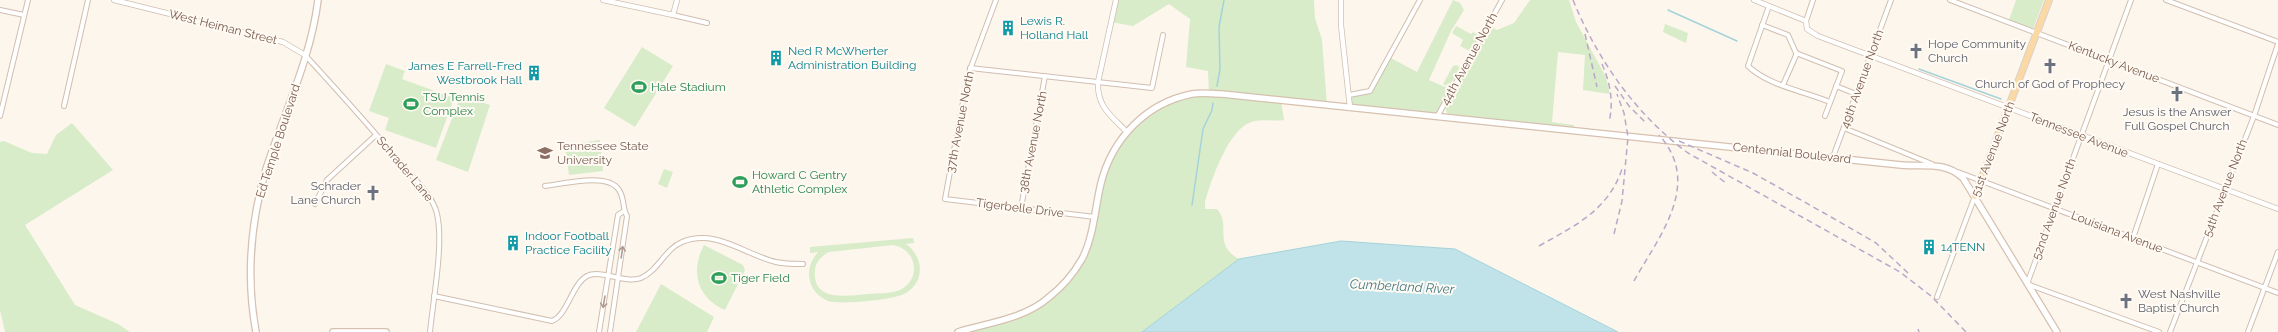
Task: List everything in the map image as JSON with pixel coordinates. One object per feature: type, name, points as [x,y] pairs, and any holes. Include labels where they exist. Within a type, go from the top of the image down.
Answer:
[{"type":"main road","name":"51st Avenue North","points":[[1975,196],[2049,0]]},
{"type":"main road","name":"Ed Temple Boulevard","points":[[256,332],[252,310],[250,278],[255,218],[267,168],[305,55],[318,2]]},
{"type":"main road","name":"Centennial Boulevard","points":[[1126,131],[1162,105],[1192,94],[1222,94],[1915,166],[1934,165],[1956,171]]},
{"type":"main road","points":[[958,332],[1023,314],[1048,299],[1064,283],[1082,259],[1095,217],[1107,164],[1126,131]]},
{"type":"main road","points":[[1956,171],[1964,178],[2057,332]]},
{"type":"main road","points":[[333,332],[386,332]]},
{"type":"street","points":[[0,116],[28,0]]},
{"type":"street","points":[[64,106],[88,0]]},
{"type":"street","name":"West Heiman Street","points":[[114,0],[283,42],[305,55]]},
{"type":"street","points":[[603,0],[707,23]]},
{"type":"street","points":[[673,15],[676,0]]},
{"type":"street","name":"37th Avenue North","points":[[945,199],[970,68],[996,0]]},
{"type":"street","points":[[1116,0],[1098,82],[1098,95],[1102,106],[1126,131]]},
{"type":"street","points":[[1341,0],[1341,26],[1350,108]]},
{"type":"street","points":[[1349,95],[1370,91],[1420,0]]},
{"type":"street","name":"44th Avenue North","points":[[1437,117],[1502,0]]},
{"type":"street","points":[[1754,0],[1806,20],[1813,0]]},
{"type":"street","name":"49th Avenue North","points":[[1833,157],[1891,0]]},
{"type":"street","name":"Kentucky Avenue","points":[[1950,0],[2278,125]]},
{"type":"street","name":"52nd Avenue North","points":[[2028,284],[2131,0]]},
{"type":"street","points":[[2166,0],[2278,43]]},
{"type":"street","points":[[1769,6],[1748,66],[1754,72],[1783,85],[1830,102]]},
{"type":"street","points":[[0,10],[24,15]]},
{"type":"street","name":"Tennessee Avenue","points":[[1806,20],[1807,29],[1818,36],[2278,209]]},
{"type":"street","points":[[1762,25],[1788,35],[1792,47],[1797,53],[1842,71],[1825,116]]},
{"type":"street","points":[[970,68],[1152,88],[1163,35]]},
{"type":"street","name":"54th Avenue North","points":[[2170,332],[2224,189],[2254,116],[2278,43]]},
{"type":"street","points":[[1783,85],[1797,53]]},
{"type":"street","name":"Schrader Lane","points":[[305,55],[425,192],[436,209],[439,234],[430,332]]},
{"type":"street","name":"38th Avenue North","points":[[1021,208],[1045,76]]},
{"type":"street","points":[[1836,86],[1856,94]]},
{"type":"street","points":[[1844,128],[1934,165]]},
{"type":"street","points":[[315,204],[327,180],[376,135]]},
{"type":"street","points":[[2133,238],[2158,164]]},
{"type":"street","name":"Louisiana Avenue","points":[[1956,171],[1981,182],[2278,293]]},
{"type":"street","points":[[545,186],[598,180],[608,181],[616,186],[620,192],[624,203],[624,211],[627,216],[610,332]]},
{"type":"street","name":"51st Avenue North","points":[[1937,297],[1975,196]]},
{"type":"street","name":"Tigerbelle Drive","points":[[945,199],[1095,217]]},
{"type":"street","points":[[599,332],[618,215],[624,211]]},
{"type":"street","points":[[434,296],[552,321],[558,317],[584,278],[590,274],[632,279],[644,276],[673,247],[684,241],[695,239],[728,242],[775,262],[803,264]]},
{"type":"street","points":[[2248,332],[2278,252]]},
{"type":"street","points":[[2028,284],[2160,332]]},
{"type":"green space","points":[[1116,0],[1314,0],[1315,18],[1322,40],[1327,105],[1281,101],[1284,120],[1259,120],[1251,122],[1235,135],[1228,145],[1211,182],[1205,202],[1205,209],[1217,209],[1223,222],[1224,241],[1226,247],[1239,259],[1142,332],[958,332],[1023,314],[1048,299],[1082,259],[1088,241],[1102,182],[1126,131],[1162,105],[1192,94],[1209,94],[1208,71],[1186,67],[1190,19],[1169,4],[1133,26],[1111,22]]},
{"type":"green space","points":[[1453,0],[1460,3],[1464,10],[1451,31],[1429,80],[1452,90],[1487,25],[1497,30],[1514,23],[1530,0],[1569,0],[1576,22],[1606,77],[1610,94],[1583,90],[1585,55],[1558,52],[1552,122],[1574,125],[1573,131],[1452,117],[1447,113],[1444,105],[1437,117],[1350,108],[1349,95],[1370,91],[1389,57],[1417,72]]},
{"type":"green space","points":[[2016,0],[2044,0],[2033,29],[2009,20]]},
{"type":"green space","points":[[1665,24],[1688,33],[1686,43],[1663,32]]},
{"type":"green space","points":[[1456,26],[1471,34],[1473,32],[1478,35],[1470,51],[1460,46],[1463,40],[1452,33]]},
{"type":"green space","name":"Hale Stadium","points":[[642,47],[673,66],[635,127],[604,108]]},
{"type":"green space","name":"TSU Tennis Complex","points":[[386,64],[405,71],[402,79],[454,98],[436,148],[385,130],[389,118],[369,111]]},
{"type":"green space","points":[[1456,65],[1460,67],[1449,87],[1443,84],[1453,66]]},
{"type":"green space","points":[[461,95],[490,105],[468,172],[436,160]]},
{"type":"green space","points":[[72,123],[113,170],[25,225],[75,305],[118,324],[130,332],[5,332],[0,310],[0,142],[4,141],[32,153],[47,154],[56,135]]},
{"type":"green space","points":[[600,140],[603,171],[569,175],[565,145]]},
{"type":"green space","points":[[664,169],[673,172],[667,188],[658,184]]},
{"type":"green space","points":[[913,238],[914,243],[906,244],[912,249],[919,262],[920,268],[917,282],[906,293],[891,298],[855,302],[828,301],[816,293],[811,284],[809,269],[813,258],[818,252],[810,253],[810,247]],"holes":[[[893,245],[901,248],[912,258],[914,272],[912,279],[900,290],[888,293],[841,296],[833,295],[819,288],[816,281],[816,265],[821,258],[829,252]]]},
{"type":"green space","name":"Tiger Field","points":[[704,245],[743,265],[745,270],[725,310],[715,305],[708,298],[702,291],[699,283],[697,264]]},
{"type":"green space","points":[[661,284],[714,317],[707,332],[636,332]]},
{"type":"water","name":"Cumberland River","points":[[1341,241],[1455,249],[1618,332],[1142,332],[1239,259]]},
{"type":"waterway","points":[[1217,86],[1220,69],[1219,27],[1224,0]]},
{"type":"waterway","points":[[1668,10],[1737,41]]},
{"type":"waterway","points":[[1919,69],[2001,99]]},
{"type":"waterway","points":[[1192,205],[1203,129],[1212,110],[1213,103]]},
{"type":"railway","points":[[1573,0],[1606,64],[1635,103],[1669,138],[1688,153],[1900,272],[1931,296],[1966,332]]},
{"type":"railway","points":[[1585,34],[1597,87]]},
{"type":"railway","points":[[1602,64],[1607,78],[1611,100],[1609,122]]},
{"type":"railway","points":[[1615,86],[1629,106],[1647,124]]},
{"type":"railway","points":[[1614,234],[1622,201],[1628,137],[1624,113],[1617,94]]},
{"type":"railway","points":[[1634,281],[1664,228],[1672,210],[1677,191],[1677,172],[1672,153],[1659,135]]},
{"type":"railway","points":[[1679,141],[1753,173],[1831,217],[1876,243],[1908,273]]},
{"type":"railway","points":[[1539,246],[1577,224],[1599,207],[1616,184],[1622,169]]},
{"type":"railway","points":[[1712,172],[1727,184]]},
{"type":"place","name":"Lewis R. Holland Hall","points":[[1008,28]]},
{"type":"place","name":"Hope Community Church","points":[[1916,51]]},
{"type":"place","name":"Ned R McWherter Administration Building","points":[[776,58]]},
{"type":"place","name":"Church of God of Prophecy","points":[[2050,66]]},
{"type":"place","name":"James E Farrell-Fred Westbrook Hall","points":[[534,73]]},
{"type":"place","name":"Hale Stadium","points":[[639,87]]},
{"type":"place","name":"Jesus is the Answer Full Gospel Church","points":[[2177,94]]},
{"type":"place","name":"TSU Tennis Complex","points":[[411,104]]},
{"type":"place","name":"Tennessee State University","points":[[545,153]]},
{"type":"place","name":"Howard C Gentry Athletic Complex","points":[[740,182]]},
{"type":"place","name":"Schrader Lane Church","points":[[373,193]]},
{"type":"place","name":"Indoor Football Practice Facility","points":[[513,243]]},
{"type":"place","name":"14TENN","points":[[1929,247]]},
{"type":"place","name":"Tiger Field","points":[[719,278]]},
{"type":"place","name":"West Nashville Baptist Church","points":[[2126,301]]}]
